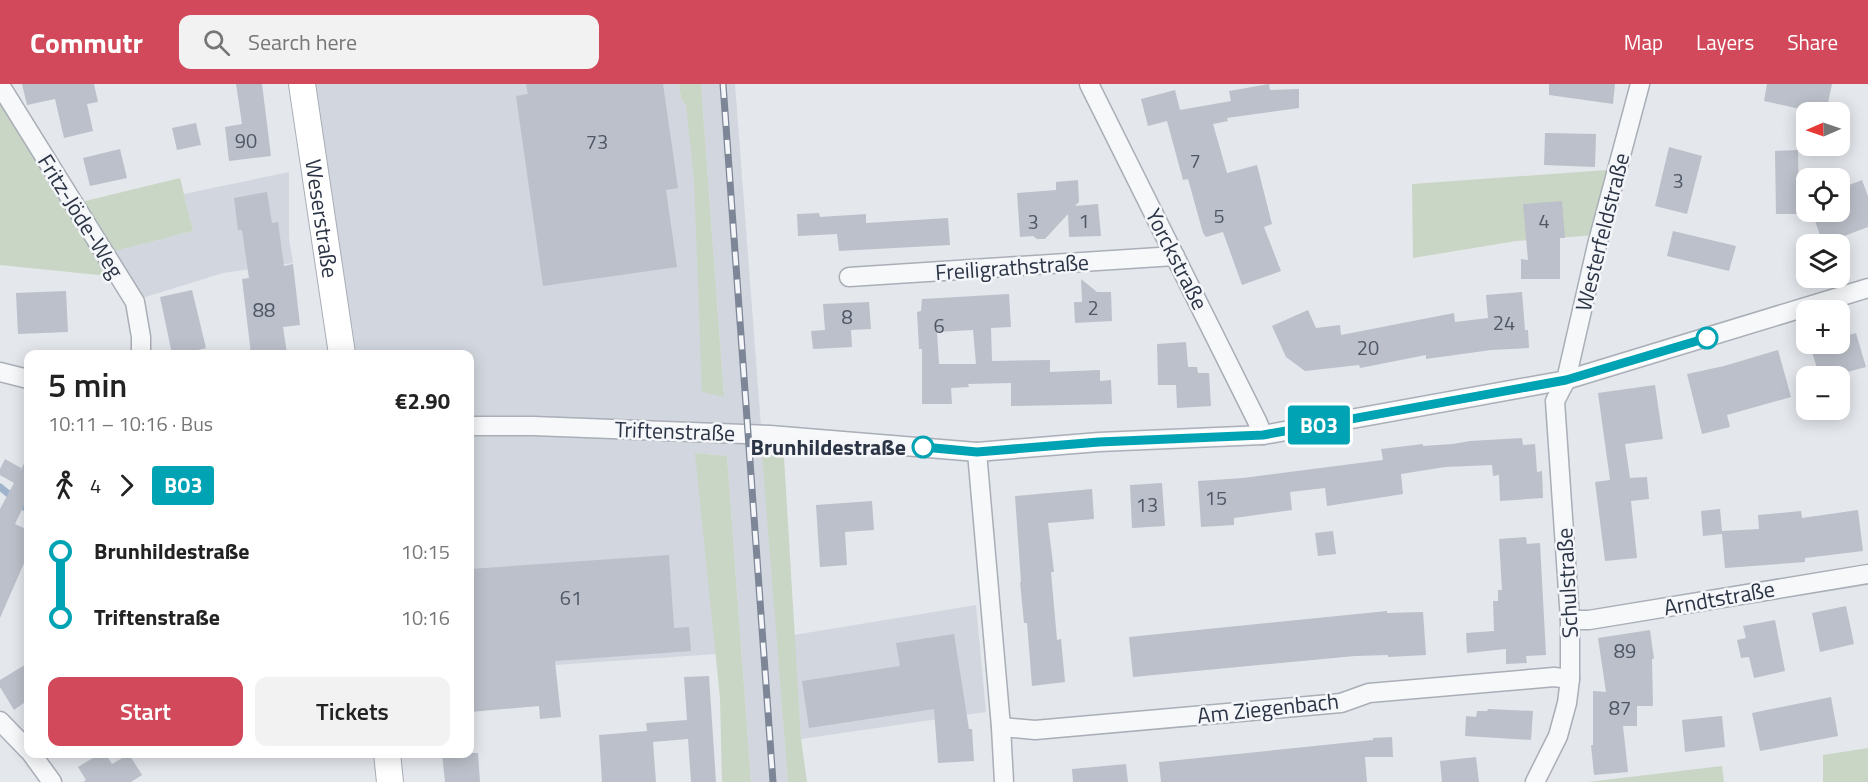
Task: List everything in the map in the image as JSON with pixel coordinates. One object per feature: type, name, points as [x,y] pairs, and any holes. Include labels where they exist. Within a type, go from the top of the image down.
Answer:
[{"type":"street","name":"Weserstraße","points":[[302,84],[341,350]]},
{"type":"street","name":"Yorckstraße","points":[[1089,84],[1263,435]]},
{"type":"street","name":"Westerfeldstraße","points":[[1566,380],[1597,245],[1640,84]]},
{"type":"street","name":"Fritz-Jöde-Weg","points":[[0,85],[135,302],[141,350]]},
{"type":"street","name":"Freiligrathstraße","points":[[849,277],[1175,256]]},
{"type":"street","name":"Triftenstraße","points":[[474,426],[770,435],[977,452],[1099,442],[1263,435],[1566,380],[1868,288]]},
{"type":"street","points":[[3,379],[24,379]]},
{"type":"street","name":"Schulstraße","points":[[1535,782],[1558,736],[1567,703],[1570,679],[1570,620],[1555,401],[1566,380]]},
{"type":"street","points":[[977,452],[1004,782]]},
{"type":"street","name":"Arndtstraße","points":[[1570,620],[1589,620],[1868,574]]},
{"type":"street","name":"Am Ziegenbach","points":[[1001,727],[1035,730],[1341,703],[1369,693],[1554,677],[1570,679]]},
{"type":"street","points":[[0,721],[24,746]]},
{"type":"street","points":[[34,758],[52,782]]},
{"type":"street","points":[[388,758],[390,782]]},
{"type":"shaded area","points":[[314,84],[679,84],[681,99],[686,105],[724,397],[701,84],[735,84],[788,782],[751,782],[727,456],[696,453],[716,654],[474,671],[474,350],[353,350]]},
{"type":"shaded area","points":[[289,172],[289,238],[293,263],[223,273],[126,303],[96,256],[193,231],[184,194]]},
{"type":"shaded area","points":[[976,605],[986,712],[801,739],[794,635]]},
{"type":"green space","points":[[0,84],[81,202],[180,178],[193,231],[96,256],[109,276],[0,265]]},
{"type":"green space","points":[[679,84],[701,84],[724,397],[702,392],[694,180],[686,105],[681,99]]},
{"type":"green space","points":[[1607,170],[1596,235],[1516,241],[1413,258],[1412,184]]},
{"type":"green space","points":[[695,453],[727,456],[751,782],[722,782],[720,698]]},
{"type":"green space","points":[[762,454],[784,457],[801,739],[807,782],[788,782]]},
{"type":"green space","points":[[1868,748],[1868,782],[1823,782],[1823,755]]},
{"type":"green space","points":[[1722,766],[1724,782],[1588,782]]},
{"type":"building","points":[[22,84],[94,84],[98,102],[87,104],[93,131],[64,138],[55,99],[27,105]]},
{"type":"building","points":[[236,84],[262,84],[271,156],[229,161],[225,127],[242,124]]},
{"type":"building","points":[[526,84],[663,84],[678,188],[666,190],[677,267],[543,286],[516,96],[528,94]]},
{"type":"building","points":[[1269,84],[1270,90],[1299,89],[1299,108],[1227,118],[1228,121],[1213,124],[1227,173],[1257,165],[1272,224],[1264,227],[1281,271],[1242,285],[1223,232],[1206,237],[1203,233],[1188,179],[1183,180],[1167,121],[1148,126],[1141,99],[1175,90],[1180,110],[1231,101],[1229,91]]},
{"type":"building","points":[[1549,84],[1615,84],[1613,104],[1549,95]]},
{"type":"building","points":[[1767,84],[1832,84],[1828,102],[1796,102],[1796,108],[1764,101]]},
{"type":"building","points":[[196,123],[201,145],[177,150],[172,128]]},
{"type":"building","points":[[1545,133],[1596,134],[1595,167],[1544,165]]},
{"type":"building","points":[[1669,147],[1702,156],[1687,214],[1655,206]]},
{"type":"building","points":[[120,149],[127,178],[90,186],[83,158]]},
{"type":"building","points":[[1796,150],[1796,156],[1798,156],[1796,214],[1776,214],[1775,151]]},
{"type":"building","points":[[1078,180],[1079,202],[1075,206],[1098,204],[1101,236],[1069,237],[1068,214],[1045,239],[1037,239],[1033,236],[1020,237],[1017,193],[1056,190],[1056,182]]},
{"type":"building","points":[[1862,180],[1868,196],[1868,227],[1849,234],[1820,234],[1815,222],[1850,222],[1850,185]]},
{"type":"building","points":[[267,192],[272,223],[278,222],[284,266],[293,264],[300,325],[283,327],[286,350],[251,350],[242,279],[249,278],[242,230],[238,230],[234,198]]},
{"type":"building","points":[[1562,201],[1565,238],[1560,238],[1560,279],[1521,279],[1521,259],[1528,260],[1523,204]]},
{"type":"building","points":[[819,213],[820,217],[866,214],[866,223],[948,218],[950,245],[839,251],[837,234],[798,236],[797,214]]},
{"type":"building","points":[[1673,231],[1736,246],[1729,271],[1667,256]]},
{"type":"building","points":[[1081,279],[1097,292],[1111,292],[1112,321],[1075,323],[1074,302],[1082,302]]},
{"type":"building","points":[[192,290],[206,348],[171,350],[160,297]]},
{"type":"building","points":[[66,291],[68,332],[18,334],[16,293]]},
{"type":"building","points":[[1522,292],[1529,348],[1491,350],[1426,359],[1426,355],[1360,368],[1359,365],[1305,371],[1286,357],[1272,326],[1308,310],[1316,328],[1340,325],[1341,335],[1454,313],[1455,322],[1488,318],[1486,295]]},
{"type":"building","points":[[1009,294],[1011,327],[991,328],[992,361],[1050,360],[1050,372],[1100,370],[1100,381],[1111,380],[1112,404],[1011,406],[1011,383],[968,384],[969,387],[951,388],[952,404],[922,404],[922,349],[919,349],[917,312],[921,311],[922,299]],"holes":[[[973,330],[976,364],[939,364],[937,332]]]},
{"type":"building","points":[[869,302],[871,329],[851,330],[852,347],[813,349],[811,331],[825,330],[823,304]]},
{"type":"building","points":[[1856,333],[1866,367],[1850,371],[1850,366],[1816,366],[1813,354],[1850,354],[1850,335]]},
{"type":"building","points":[[1186,342],[1188,367],[1197,367],[1198,373],[1209,373],[1211,406],[1177,408],[1176,385],[1158,385],[1157,344]]},
{"type":"building","points":[[1778,350],[1791,397],[1727,415],[1730,427],[1702,434],[1687,374]]},
{"type":"building","points":[[1655,385],[1663,439],[1625,444],[1630,478],[1647,477],[1649,499],[1631,501],[1637,558],[1605,561],[1595,482],[1610,480],[1598,393]]},
{"type":"building","points":[[1522,438],[1523,445],[1535,444],[1537,472],[1542,471],[1543,498],[1500,501],[1499,475],[1493,476],[1492,465],[1445,467],[1401,474],[1403,494],[1327,506],[1325,488],[1290,492],[1292,510],[1234,518],[1234,525],[1201,527],[1198,481],[1243,478],[1383,460],[1381,449]]},
{"type":"building","points":[[5,459],[21,468],[19,473],[24,464],[24,505],[15,524],[24,528],[24,563],[0,618],[0,509],[14,483],[0,475]]},
{"type":"building","points":[[1162,483],[1165,526],[1132,528],[1130,485]]},
{"type":"building","points":[[1092,489],[1094,519],[1048,523],[1054,572],[1051,572],[1057,640],[1061,639],[1065,682],[1032,686],[1027,623],[1024,623],[1020,582],[1015,496]]},
{"type":"building","points":[[872,501],[874,530],[845,532],[847,565],[820,567],[816,505]]},
{"type":"building","points":[[1720,509],[1722,531],[1759,529],[1758,515],[1801,511],[1802,518],[1858,510],[1863,551],[1805,558],[1805,562],[1725,568],[1722,534],[1703,536],[1701,511]]},
{"type":"building","points":[[1333,531],[1336,554],[1318,556],[1315,533]]},
{"type":"building","points":[[1526,537],[1527,544],[1540,543],[1546,655],[1526,656],[1527,663],[1506,664],[1506,649],[1467,653],[1466,633],[1494,631],[1493,601],[1498,601],[1498,590],[1502,590],[1499,539]]},
{"type":"building","points":[[669,555],[674,628],[689,627],[691,651],[555,661],[561,717],[540,719],[539,706],[474,712],[474,569]]},
{"type":"building","points":[[1846,606],[1854,644],[1820,652],[1812,613]]},
{"type":"building","points":[[1387,611],[1387,613],[1423,612],[1426,655],[1355,656],[1133,677],[1129,637]]},
{"type":"building","points":[[1775,620],[1785,671],[1754,678],[1749,657],[1741,658],[1737,640],[1746,638],[1743,626]]},
{"type":"building","points":[[1650,630],[1654,659],[1652,659],[1653,706],[1637,706],[1637,726],[1623,726],[1628,772],[1594,775],[1591,745],[1593,745],[1593,691],[1606,692],[1598,638]]},
{"type":"building","points":[[954,634],[969,729],[972,729],[974,761],[938,763],[934,709],[809,728],[802,681],[900,666],[896,643]]},
{"type":"building","points":[[24,665],[24,703],[14,710],[0,687],[0,680]]},
{"type":"building","points":[[709,676],[716,782],[691,782],[688,739],[653,742],[656,782],[602,782],[599,735],[647,731],[646,723],[687,720],[684,677]]},
{"type":"building","points":[[1831,697],[1838,736],[1760,751],[1752,713]]},
{"type":"building","points":[[1488,709],[1533,711],[1531,740],[1465,736],[1466,716],[1476,717],[1477,711]]},
{"type":"building","points":[[1722,716],[1725,747],[1685,752],[1682,720]]},
{"type":"building","points":[[1392,737],[1393,757],[1365,757],[1367,782],[1161,782],[1159,762]]},
{"type":"building","points":[[474,753],[478,753],[480,782],[445,782],[443,758],[474,758]]},
{"type":"building","points":[[1476,757],[1479,782],[1442,782],[1440,761]]},
{"type":"building","points":[[93,758],[108,758],[112,764],[122,758],[131,758],[142,775],[131,782],[83,782],[86,780],[78,767]]},
{"type":"building","points":[[1126,764],[1128,782],[1073,782],[1072,769]]},
{"type":"waterway","points":[[0,487],[24,507]]},
{"type":"railway","points":[[723,84],[773,782]]},
{"type":"bus line","name":"BO3","points":[[923,447],[977,452],[1099,442],[1263,435],[1566,380],[1707,338]]},
{"type":"place","name":"Brunhildestraße","points":[[923,447]]}]
